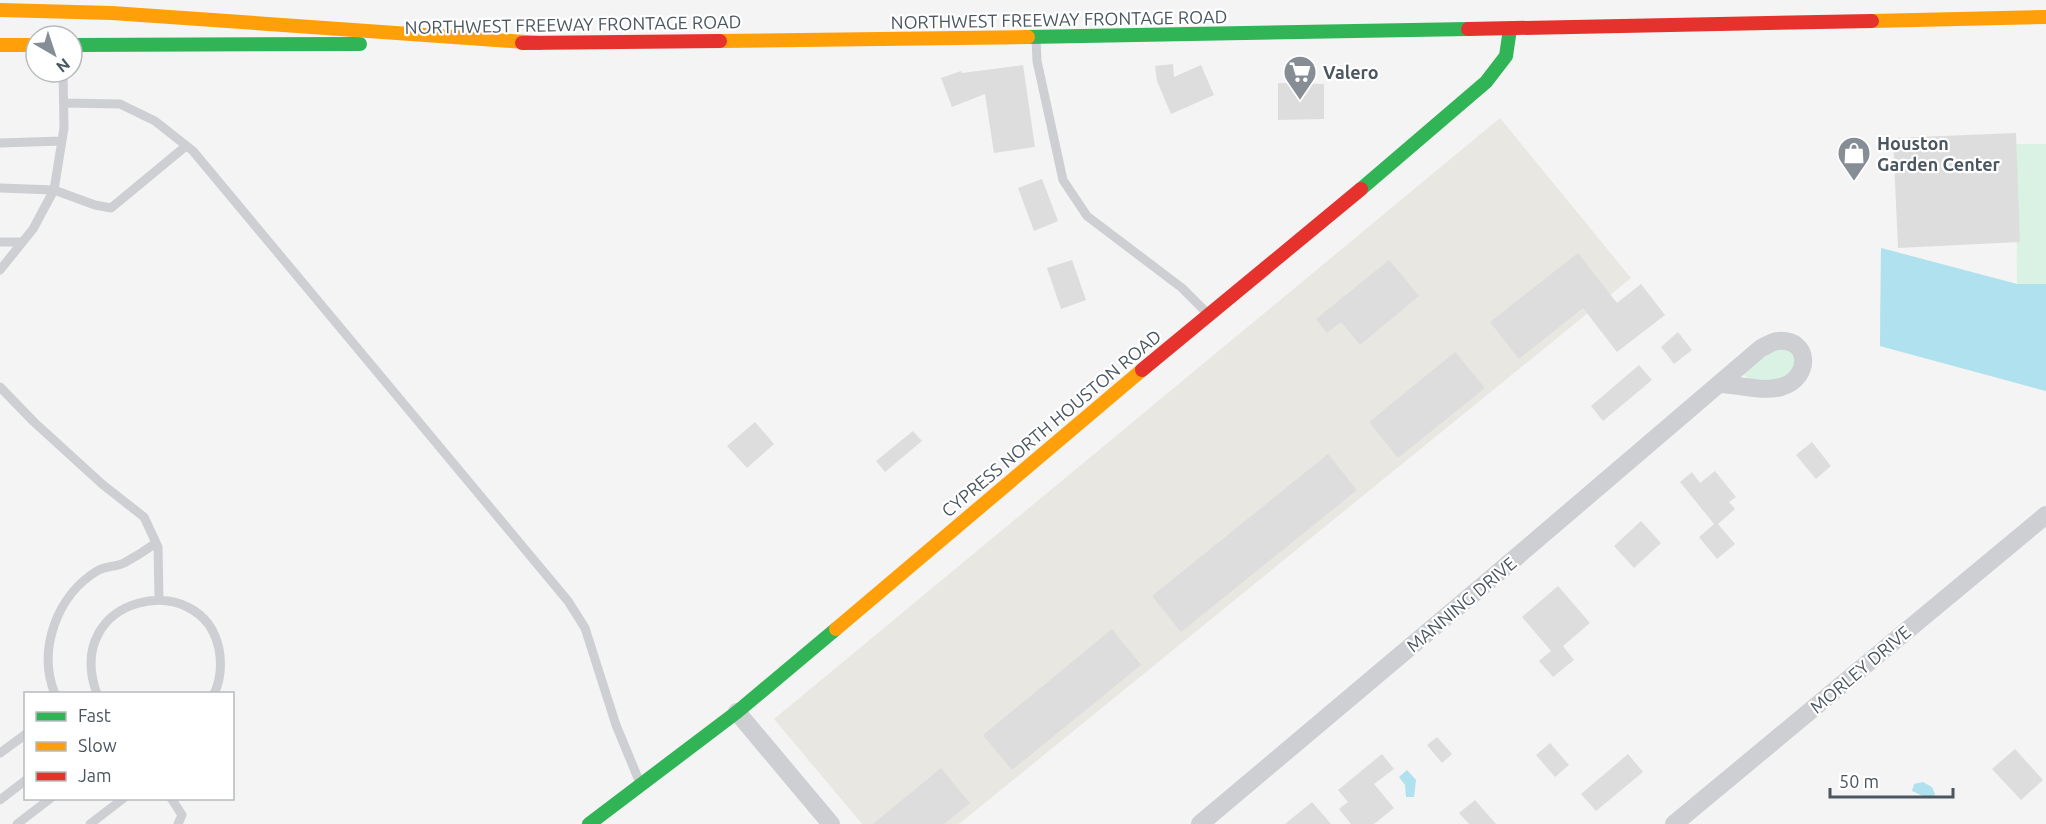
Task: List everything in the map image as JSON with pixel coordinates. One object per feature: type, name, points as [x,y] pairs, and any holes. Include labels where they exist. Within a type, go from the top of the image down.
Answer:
[{"type":"main road","points":[[0,10],[112,13],[540,43]]},
{"type":"main road","name":"NORTHWEST FREEWAY FRONTAGE ROAD","points":[[84,45],[540,43],[1036,37],[2046,17]]},
{"type":"main road","name":"CYPRESS NORTH HOUSTON ROAD","points":[[589,824],[737,712],[1330,216],[1486,82],[1506,56],[1510,29]]},
{"type":"main road","points":[[0,45],[24,45]]},
{"type":"street","name":"MANNING DRIVE","points":[[1200,824],[1721,384]]},
{"type":"street","name":"MORLEY DRIVE","points":[[1674,824],[2046,515]]},
{"type":"street","points":[[737,712],[831,824]]},
{"type":"lane","points":[[1036,37],[1037,61],[1063,180],[1087,216],[1182,288],[1209,315]]},
{"type":"lane","points":[[0,270],[33,229],[54,190],[62,141],[63,84]]},
{"type":"lane","points":[[64,103],[120,104],[155,121],[193,151],[568,601],[585,628],[616,725],[640,785]]},
{"type":"lane","points":[[0,143],[62,141]]},
{"type":"lane","points":[[0,188],[54,190],[94,205],[111,208],[186,146]]},
{"type":"lane","points":[[0,242],[22,242]]},
{"type":"lane","points":[[0,387],[34,422],[98,480],[144,517],[156,543],[159,600]]},
{"type":"lane","points":[[55,692],[49,680],[48,650],[57,616],[77,587],[98,570],[123,564],[156,543]]},
{"type":"lane","points":[[97,692],[92,678],[91,657],[97,636],[110,619],[128,606],[148,600],[170,601],[190,609],[206,623],[217,642],[222,663],[219,684],[215,692]]},
{"type":"lane","points":[[0,753],[24,735]]},
{"type":"lane","points":[[0,800],[24,782]]},
{"type":"lane","points":[[17,824],[48,800]]},
{"type":"lane","points":[[90,824],[121,800]]},
{"type":"lane","points":[[172,800],[182,815],[178,824]]},
{"type":"shaded area","points":[[1500,118],[1631,278],[959,824],[862,824],[774,719]]},
{"type":"green space","points":[[2016,144],[2046,144],[2046,391],[1880,346],[1881,248],[2017,284]]},
{"type":"green space","points":[[1778,348],[1792,353],[1796,367],[1779,380],[1749,379],[1744,375],[1755,362]]},
{"type":"water","points":[[1881,248],[2017,284],[2046,284],[2046,391],[1880,346]]},
{"type":"water","points":[[1407,770],[1416,780],[1414,797],[1406,797],[1405,785],[1399,777]]},
{"type":"water","points":[[1923,782],[1932,787],[1935,794],[1933,796],[1924,796],[1912,791],[1914,784]]},
{"type":"building","points":[[1173,64],[1174,77],[1201,65],[1214,95],[1171,114],[1157,81],[1155,66]]},
{"type":"building","points":[[1023,65],[1035,147],[994,153],[985,94],[952,107],[941,78],[961,71],[962,73]]},
{"type":"building","points":[[1278,83],[1324,84],[1324,119],[1278,120]]},
{"type":"building","points":[[2016,133],[2020,242],[1898,248],[1893,138]]},
{"type":"building","points":[[1042,179],[1058,221],[1034,231],[1018,188]]},
{"type":"building","points":[[1578,253],[1617,303],[1641,284],[1665,315],[1617,352],[1583,308],[1519,359],[1490,322]]},
{"type":"building","points":[[1072,260],[1086,300],[1061,309],[1047,268]]},
{"type":"building","points":[[1389,260],[1419,296],[1360,345],[1341,322],[1327,333],[1316,319]]},
{"type":"building","points":[[1678,332],[1692,350],[1674,364],[1661,347]]},
{"type":"building","points":[[1455,352],[1485,388],[1398,458],[1369,422]]},
{"type":"building","points":[[1639,365],[1652,380],[1603,421],[1591,406]]},
{"type":"building","points":[[755,422],[774,444],[747,468],[727,446]]},
{"type":"building","points":[[913,431],[922,441],[885,472],[876,461]]},
{"type":"building","points":[[1812,442],[1831,466],[1816,479],[1796,455]]},
{"type":"building","points":[[1328,454],[1357,490],[1181,632],[1152,596]]},
{"type":"building","points":[[1715,471],[1736,497],[1729,502],[1735,509],[1718,524],[1735,544],[1717,559],[1699,537],[1714,524],[1680,482],[1692,472],[1700,483]]},
{"type":"building","points":[[1641,521],[1661,543],[1634,568],[1614,546]]},
{"type":"building","points":[[1558,586],[1590,623],[1563,646],[1574,660],[1553,677],[1539,661],[1551,651],[1522,617]]},
{"type":"building","points":[[1112,629],[1141,665],[1012,770],[983,735]]},
{"type":"building","points":[[1437,737],[1452,754],[1442,763],[1427,745]]},
{"type":"building","points":[[1550,743],[1569,765],[1555,777],[1536,755]]},
{"type":"building","points":[[2015,749],[2043,780],[2021,800],[1992,769]]},
{"type":"building","points":[[1382,754],[1394,769],[1374,784],[1394,808],[1374,824],[1351,824],[1339,809],[1348,802],[1338,790]]},
{"type":"building","points":[[1628,754],[1643,772],[1596,811],[1581,794]]},
{"type":"building","points":[[941,768],[970,803],[944,824],[873,824]]},
{"type":"building","points":[[1475,800],[1496,824],[1469,824],[1459,813]]},
{"type":"building","points":[[1312,802],[1331,824],[1285,824]]},
{"type":"traffic: fast","points":[[1028,37],[1468,29]]},
{"type":"traffic: fast","points":[[1361,189],[1486,82],[1506,56],[1510,29]]},
{"type":"traffic: fast","points":[[84,45],[360,44]]},
{"type":"traffic: fast","points":[[589,824],[737,712],[836,629]]},
{"type":"traffic: slow","points":[[0,10],[112,13],[540,43]]},
{"type":"traffic: slow","points":[[1872,21],[2046,17]]},
{"type":"traffic: slow","points":[[720,41],[1028,37]]},
{"type":"traffic: slow","points":[[0,45],[24,45]]},
{"type":"traffic: slow","points":[[836,629],[1142,370]]},
{"type":"traffic: jam","points":[[1468,29],[1872,21]]},
{"type":"traffic: jam","points":[[522,43],[720,41]]},
{"type":"traffic: jam","points":[[1142,370],[1361,189]]},
{"type":"place","name":"Valero","points":[[1300,101]]},
{"type":"place","name":"Houston Garden Center","points":[[1854,182]]}]
